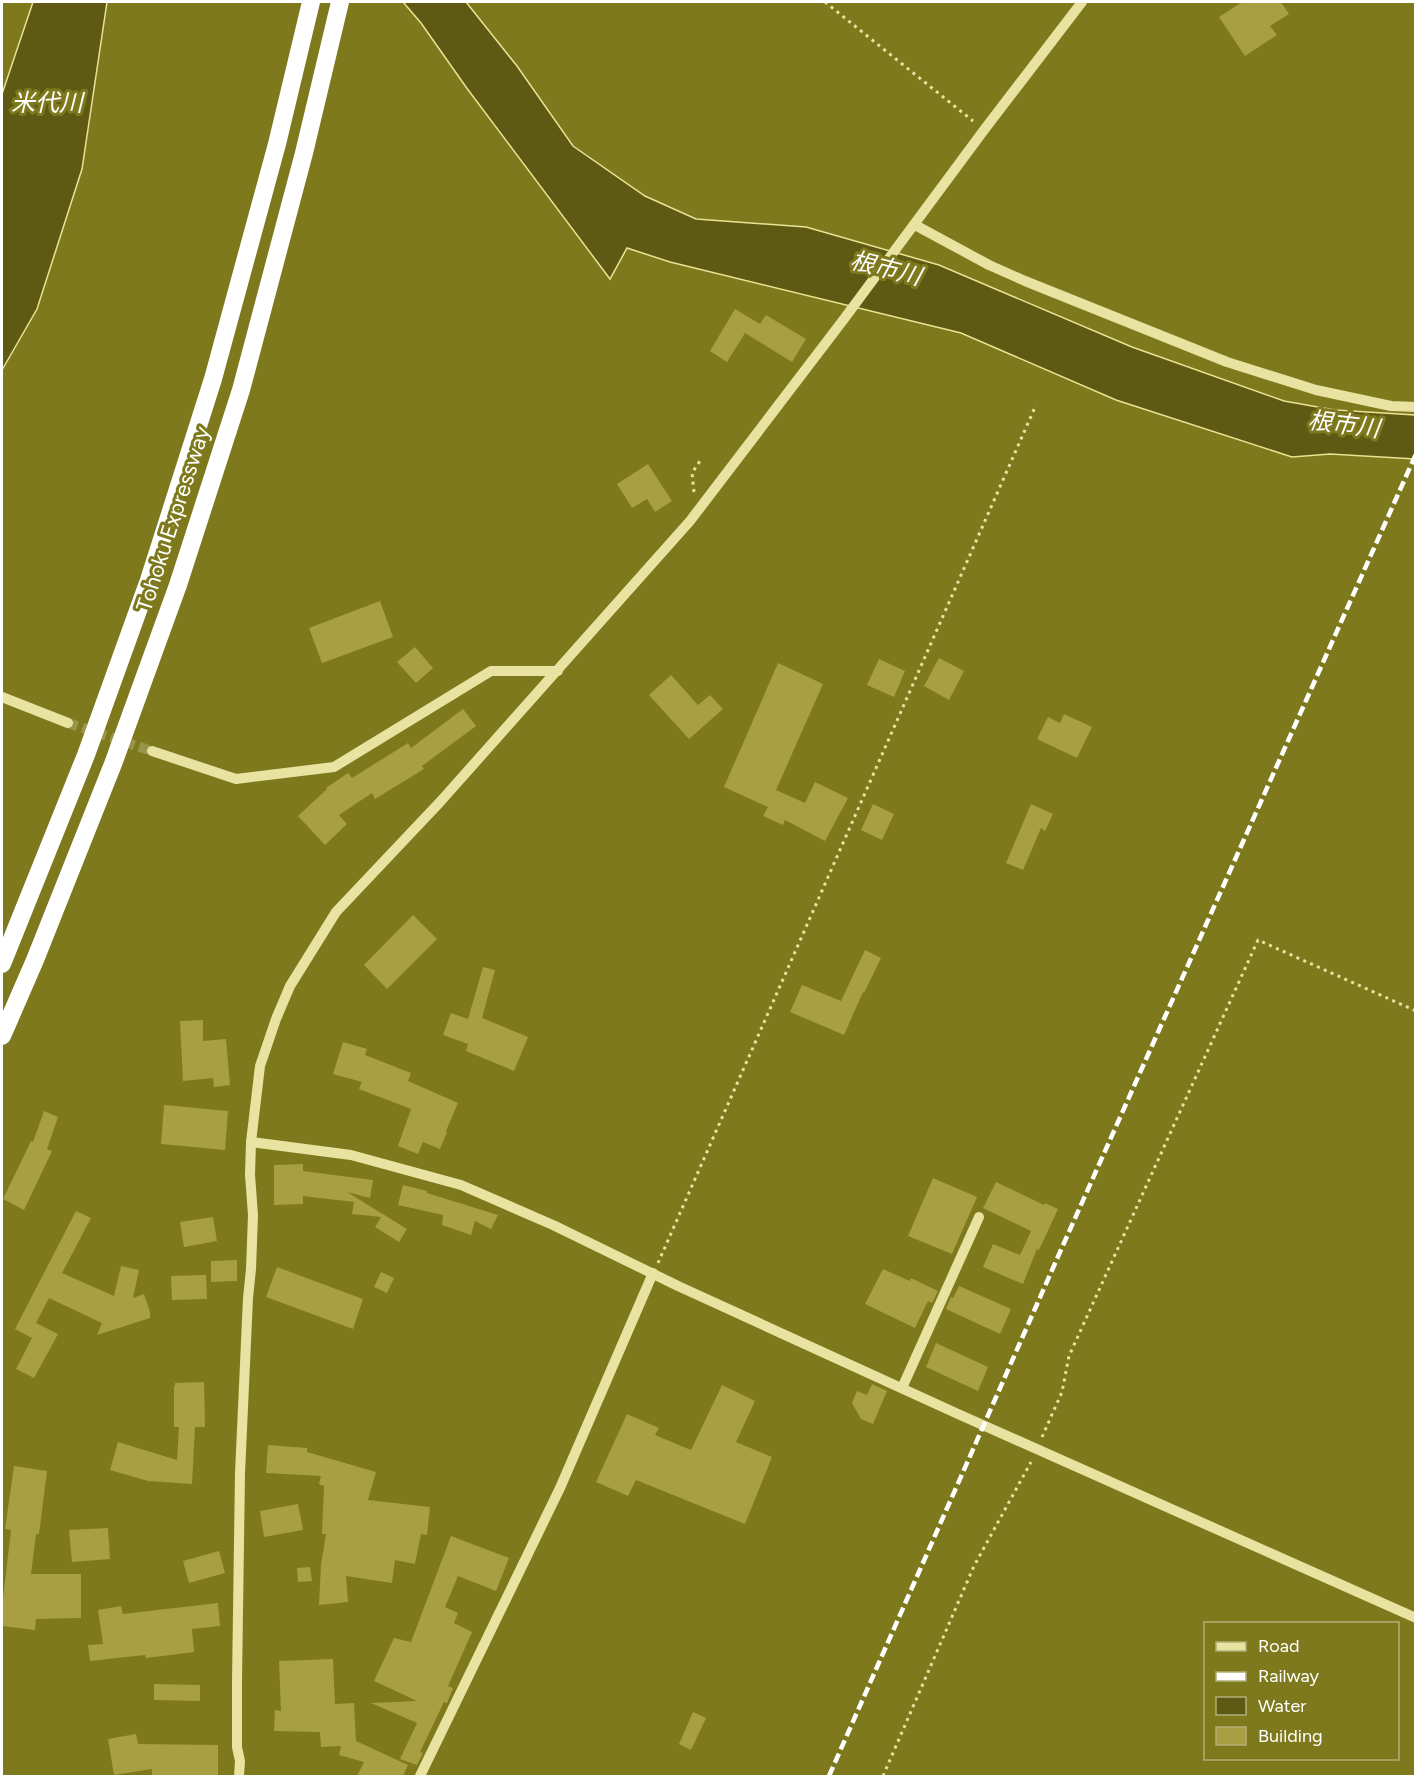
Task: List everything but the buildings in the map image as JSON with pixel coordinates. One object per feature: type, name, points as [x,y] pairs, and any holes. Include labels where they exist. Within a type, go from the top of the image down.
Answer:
[{"type":"highway","name":"Tohoku Expressway","points":[[2,964],[86,755],[149,580],[210,390],[278,144],[311,2]]},
{"type":"highway","name":"Tohoku Expressway","points":[[2,1036],[35,960],[108,774],[181,574],[241,390],[304,153],[340,2]]},
{"type":"street","points":[[238,1776],[240,1761],[237,1747],[237,1681],[240,1473],[253,1215],[250,1175],[251,1142],[260,1066],[290,986],[336,912],[440,802],[700,508],[1082,2]]},
{"type":"street","points":[[915,225],[989,265],[1025,281],[1227,363],[1316,390],[1391,406],[1416,407]]},
{"type":"street","points":[[152,751],[236,778],[334,767],[491,671],[558,671]]},
{"type":"street","points":[[2,697],[68,723]]},
{"type":"street","points":[[251,1142],[351,1155],[461,1185],[553,1225],[902,1388],[1416,1618]]},
{"type":"street","points":[[902,1388],[979,1217]]},
{"type":"street","points":[[420,1776],[560,1488],[653,1273]]},
{"type":"path","points":[[825,2],[984,130]]},
{"type":"path","points":[[653,1273],[1036,405]]},
{"type":"path","points":[[700,461],[692,473],[694,490],[700,508]]},
{"type":"path","points":[[883,1776],[974,1566],[1026,1474],[1062,1392],[1069,1356],[1258,940],[1416,1011]]},
{"type":"water","name":"米代川","points":[[33,2],[107,2],[82,169],[37,309],[2,370],[2,94]]},
{"type":"water","name":"根市川","points":[[403,2],[466,2],[517,66],[573,146],[645,196],[696,219],[806,227],[939,265],[1132,347],[1284,401],[1335,410],[1415,415],[1415,459],[1330,454],[1292,457],[1116,400],[961,333],[670,262],[627,248],[610,279],[466,87],[421,23]]},
{"type":"tunnel","points":[[68,723],[152,751]]},
{"type":"railway","points":[[829,1776],[1416,454]]}]
